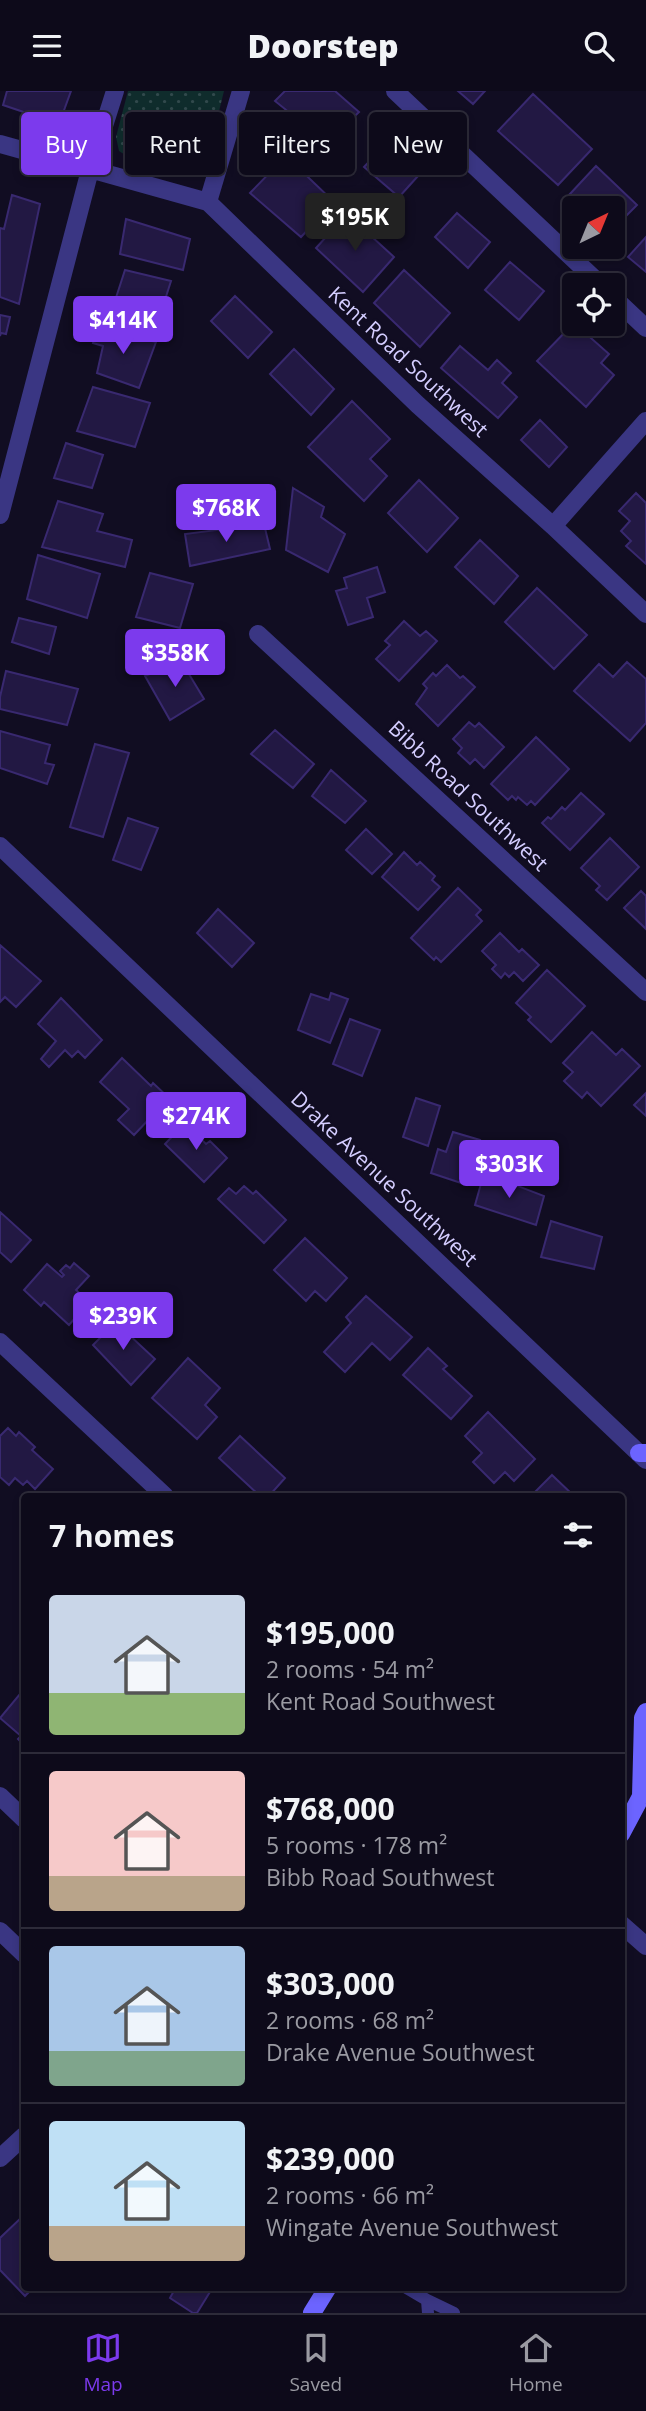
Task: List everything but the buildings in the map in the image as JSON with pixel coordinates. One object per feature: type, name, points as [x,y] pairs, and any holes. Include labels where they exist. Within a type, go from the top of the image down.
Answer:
[{"type":"main road","points":[[625,1826],[643,1792],[643,1718],[646,1712]]},
{"type":"main road","points":[[312,2313],[326,2291]]},
{"type":"street","points":[[108,112],[115,91]]},
{"type":"street","points":[[208,202],[241,91]]},
{"type":"street","points":[[395,91],[588,273]]},
{"type":"street","name":"Kent Road Southwest","points":[[0,144],[21,150]]},
{"type":"street","points":[[0,515],[89,175]]},
{"type":"street","name":"Kent Road Southwest","points":[[108,175],[208,202],[418,405],[646,614]]},
{"type":"street","points":[[625,308],[646,328]]},
{"type":"street","points":[[553,526],[646,421]]},
{"type":"street","name":"Bibb Road Southwest","points":[[258,634],[646,992]]},
{"type":"street","name":"Drake Avenue Southwest","points":[[0,846],[644,1455]]},
{"type":"street","points":[[0,1342],[162,1493]]},
{"type":"street","points":[[0,1796],[21,1816]]},
{"type":"street","points":[[625,1928],[646,1947]]},
{"type":"street","points":[[0,1931],[21,1951]]},
{"type":"street","points":[[0,2158],[21,2139]]},
{"type":"lane","points":[[410,2291],[428,2306],[454,2313]]},
{"type":"green space","points":[[128,91],[224,91],[219,112],[125,112],[125,155],[119,151],[116,137]]}]
